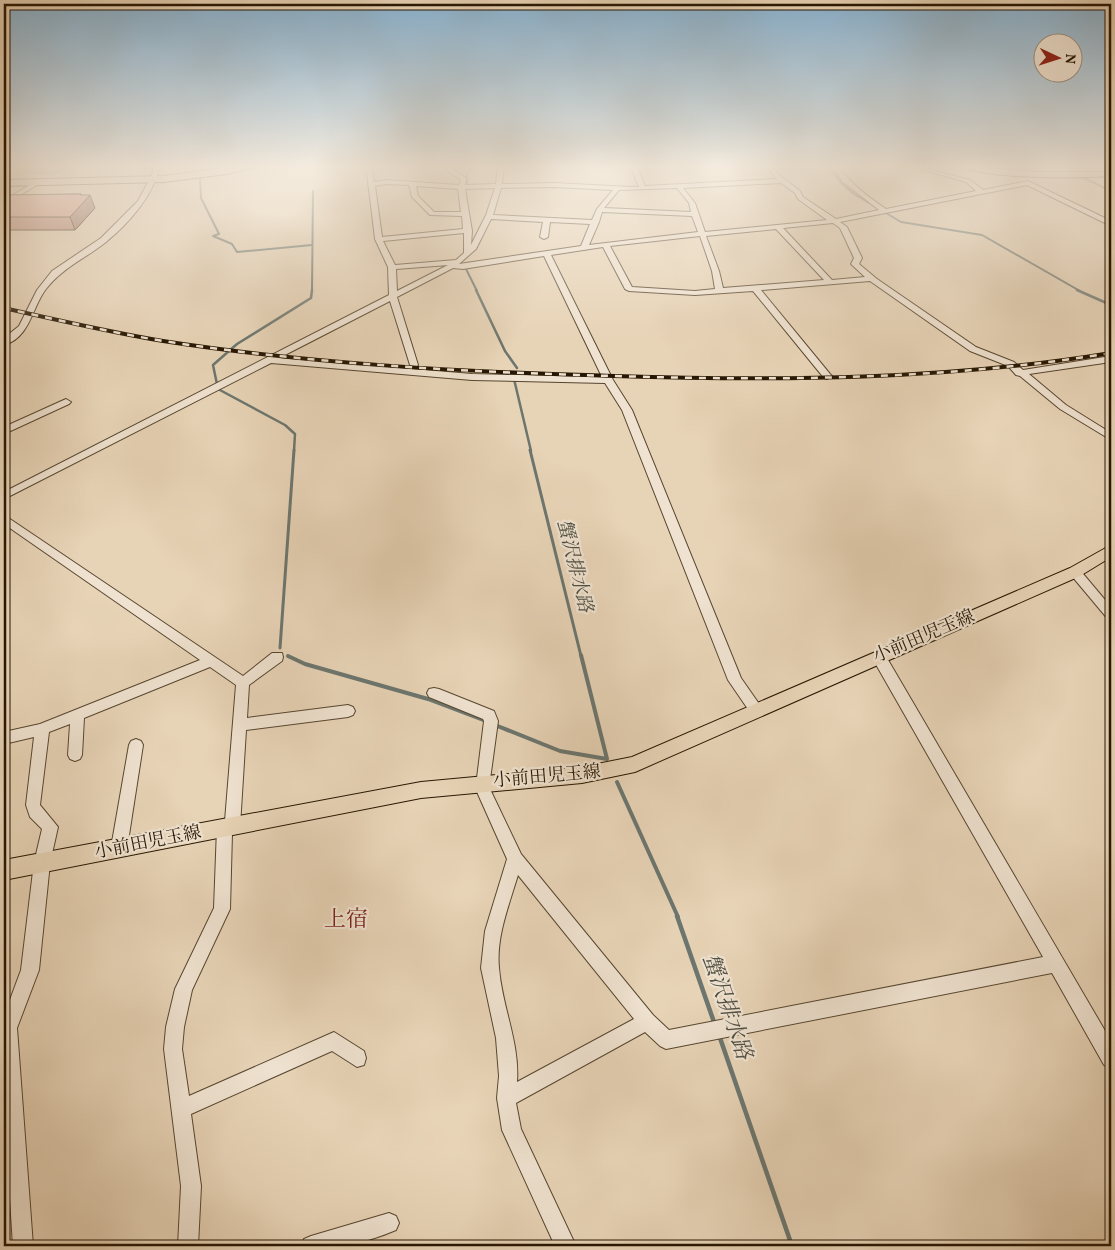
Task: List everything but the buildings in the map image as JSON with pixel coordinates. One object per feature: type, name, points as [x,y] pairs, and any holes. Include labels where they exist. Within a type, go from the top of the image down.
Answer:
[{"type":"main road","name":"小前田児玉線","points":[[4,870],[420,790],[482,783],[550,780],[606,772],[635,764],[1075,572],[1111,550]]},
{"type":"street","points":[[4,342],[26,323],[41,290],[51,278],[104,240],[120,223]]},
{"type":"street","points":[[378,223],[380,239],[392,267],[393,298],[414,365]]},
{"type":"street","points":[[466,223],[468,254]]},
{"type":"street","points":[[4,496],[456,264],[476,244],[484,223]]},
{"type":"street","points":[[544,237],[546,223]]},
{"type":"street","points":[[584,248],[595,223]]},
{"type":"street","points":[[698,223],[718,278],[719,291]]},
{"type":"street","points":[[392,267],[456,264],[463,268],[606,245],[812,223]]},
{"type":"street","points":[[837,223],[844,228],[851,240],[858,258],[855,264],[857,268],[870,279],[973,349],[1011,364],[1019,373],[1063,407],[1111,437]]},
{"type":"street","points":[[778,227],[831,283]]},
{"type":"street","points":[[380,239],[468,231]]},
{"type":"street","points":[[606,245],[629,289],[695,293],[870,279]]},
{"type":"street","points":[[547,254],[608,380],[627,410],[735,680],[757,711]]},
{"type":"street","points":[[756,289],[827,376]]},
{"type":"street","points":[[1019,373],[1111,359]]},
{"type":"street","points":[[270,360],[434,375],[608,380]]},
{"type":"street","points":[[4,431],[66,402]]},
{"type":"street","points":[[4,519],[243,683]]},
{"type":"street","points":[[1075,572],[1111,615]]},
{"type":"street","points":[[188,1246],[191,1186],[173,1049],[174,1026],[184,990],[222,909],[228,827],[243,683],[277,657]]},
{"type":"street","points":[[879,657],[1111,1058]]},
{"type":"street","points":[[4,738],[42,729],[211,661]]},
{"type":"street","points":[[434,693],[489,715],[491,721],[482,783],[515,859],[647,1021],[666,1040],[708,1034],[729,1028],[1056,963]]},
{"type":"street","points":[[239,725],[348,711]]},
{"type":"street","points":[[75,754],[77,714]]},
{"type":"street","points":[[23,1246],[6,1028],[30,970],[42,863],[50,827],[35,812],[33,805],[42,729]]},
{"type":"street","points":[[119,848],[136,745]]},
{"type":"street","points":[[515,859],[493,931],[490,968],[505,1038],[508,1076],[506,1098],[512,1130],[566,1246]]},
{"type":"street","points":[[506,1098],[647,1021]]},
{"type":"street","points":[[180,1108],[334,1041],[357,1058]]},
{"type":"street","points":[[311,1246],[389,1223]]},
{"type":"waterway","points":[[214,223],[219,234],[213,236],[232,244],[237,252],[312,245]]},
{"type":"waterway","points":[[312,291],[313,223]]},
{"type":"waterway","points":[[909,223],[982,235],[1080,291]]},
{"type":"waterway","name":"蟹沢排水路","points":[[466,269],[477,291]]},
{"type":"waterway","points":[[294,451],[295,434],[285,425],[218,389],[213,365],[237,344],[311,298],[312,290]]},
{"type":"waterway","name":"蟹沢排水路","points":[[476,290],[505,351],[517,368]]},
{"type":"waterway","points":[[1077,290],[1111,305]]},
{"type":"waterway","name":"蟹沢排水路","points":[[514,379],[531,451]]},
{"type":"waterway","points":[[280,648],[294,450]]},
{"type":"waterway","name":"蟹沢排水路","points":[[530,450],[581,656]]},
{"type":"waterway","points":[[495,725],[560,751],[607,759],[581,655]]},
{"type":"waterway","points":[[288,656],[305,664],[428,699],[486,721]]},
{"type":"waterway","name":"蟹沢排水路","points":[[617,782],[678,917]]},
{"type":"waterway","name":"蟹沢排水路","points":[[677,916],[715,1025]]},
{"type":"waterway","name":"蟹沢排水路","points":[[719,1035],[792,1246]]},
{"type":"railway","points":[[4,308],[123,334],[219,349],[388,366],[501,372],[677,378],[801,378],[987,369],[1111,353]]},
{"type":"district","name":"上宿","points":[[346,920]]}]
